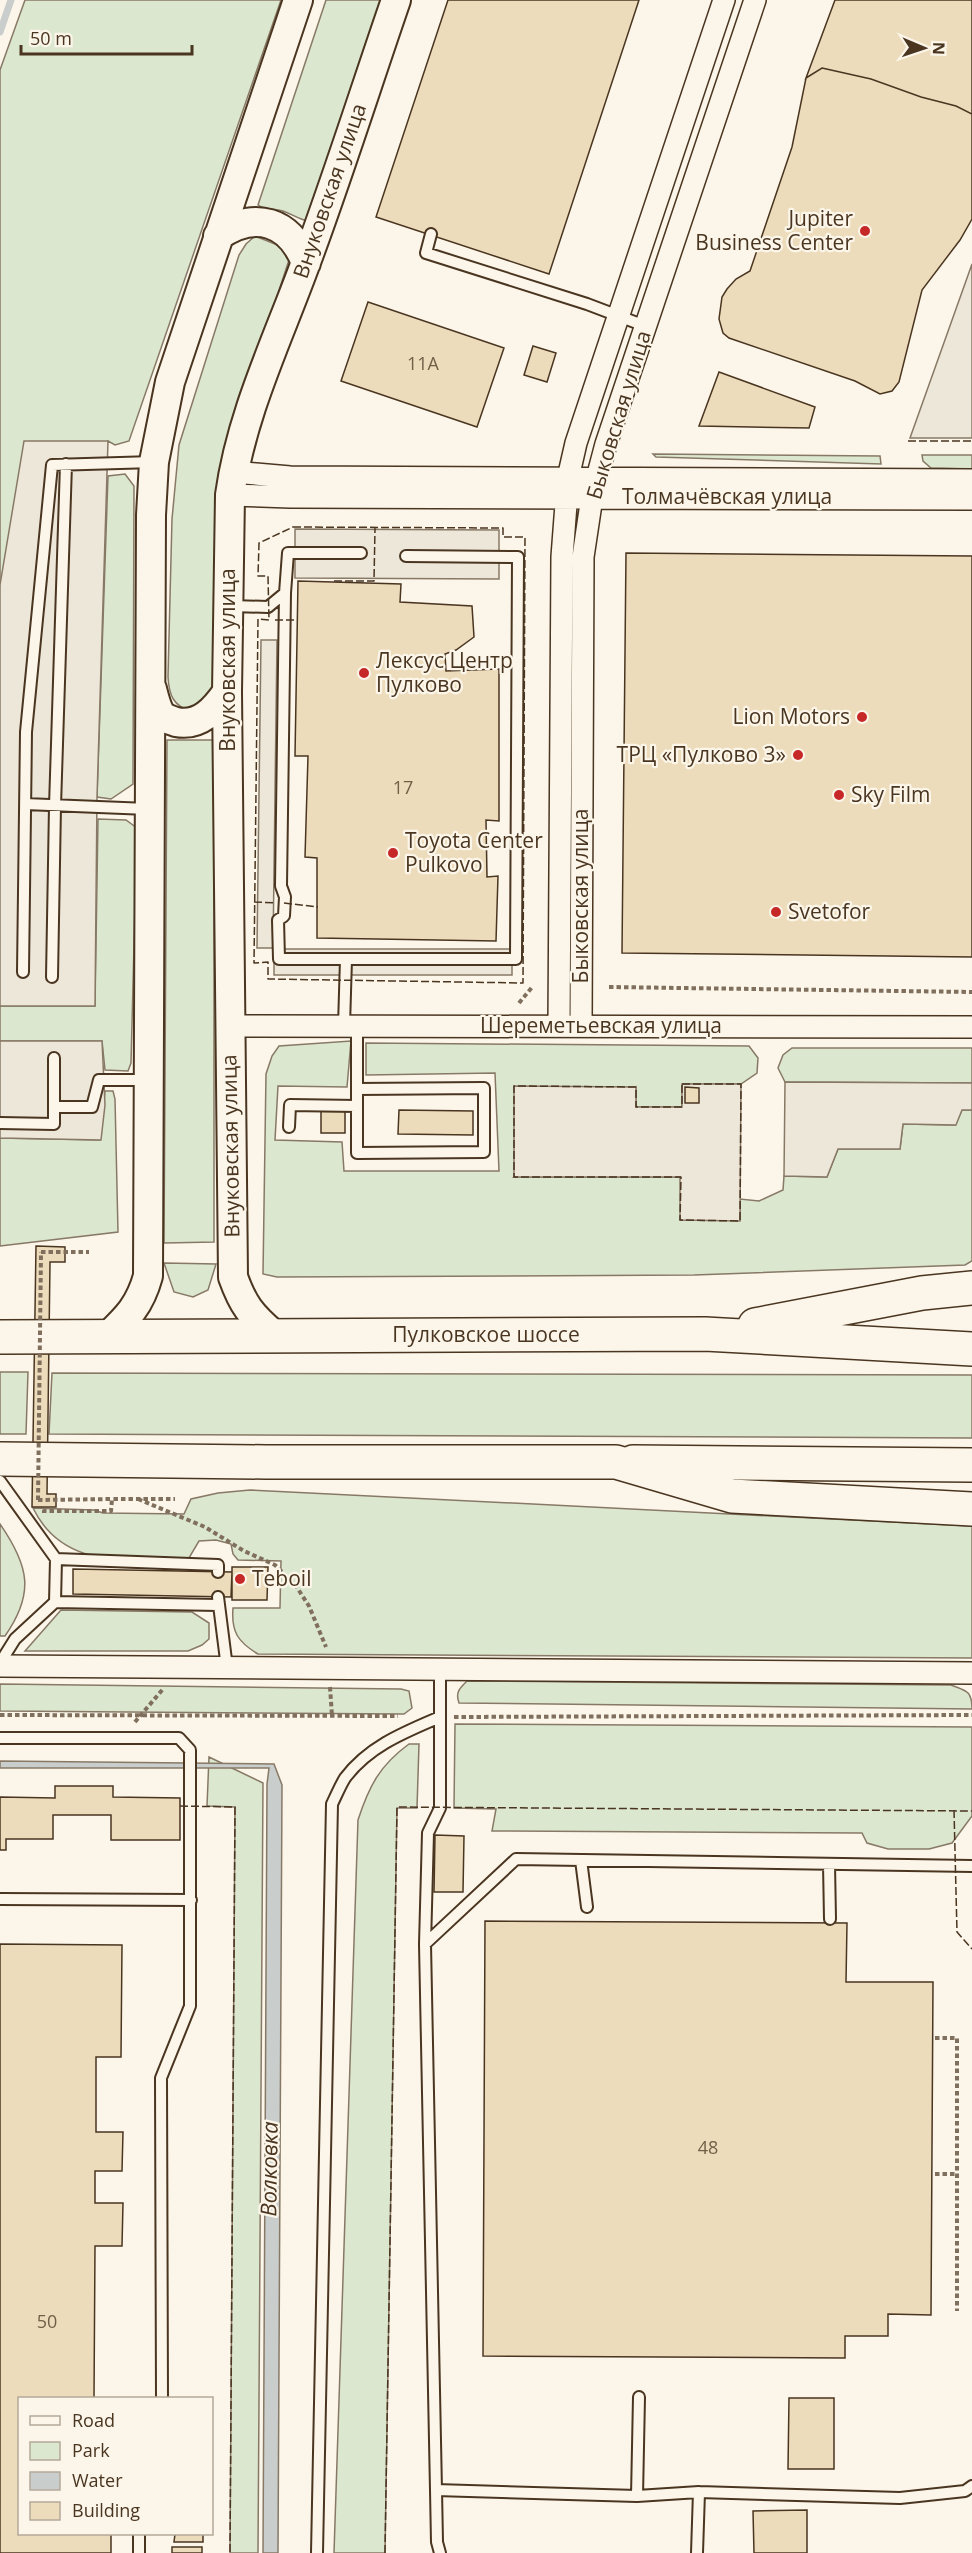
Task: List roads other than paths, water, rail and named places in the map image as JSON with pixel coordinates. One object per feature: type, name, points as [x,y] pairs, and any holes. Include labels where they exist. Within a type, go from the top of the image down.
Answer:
[{"type":"main road","points":[[705,1334],[922,1293],[972,1288]]},
{"type":"main road","name":"Пулковское шоссе","points":[[0,1337],[273,1334],[705,1334],[972,1349]]},
{"type":"main road","points":[[0,1459],[972,1465]]},
{"type":"main road","points":[[616,1462],[732,1496],[972,1509]]},
{"type":"street","points":[[107,1337],[133,1310],[142,1296],[148,1276],[151,515],[154,462],[170,382],[298,0]]},
{"type":"street","name":"Внуковская улица","points":[[273,1334],[253,1316],[242,1302],[233,1277],[227,692],[227,606],[232,483],[247,418],[306,263],[396,0]]},
{"type":"street","name":"Быковская улица","points":[[560,1026],[562,569],[567,488],[576,442],[724,0]]},
{"type":"street","name":"Быковская улица","points":[[581,1026],[584,557],[594,488],[645,327],[755,0]]},
{"type":"street","points":[[219,236],[231,227],[247,222],[262,222],[277,226],[290,235],[301,248],[306,263]]},
{"type":"street","name":"Толмачёвская улица","points":[[232,483],[290,498],[567,488],[901,489],[972,480]]},
{"type":"street","name":"Толмачёвская улица","points":[[901,489],[972,499]]},
{"type":"street","points":[[152,687],[160,714],[169,720],[182,723],[196,721],[209,715],[227,692]]},
{"type":"street","name":"Шереметьевская улица","points":[[230,1026],[972,1027]]},
{"type":"street","points":[[0,1665],[972,1673]]},
{"type":"lane","points":[[430,234],[426,253],[587,304],[645,327]]},
{"type":"lane","points":[[23,972],[26,732],[52,465],[154,462]]},
{"type":"lane","points":[[52,977],[66,464]]},
{"type":"lane","points":[[361,553],[288,554],[285,593],[281,886],[285,897],[284,916],[278,920],[279,959],[516,959],[518,557],[406,555]]},
{"type":"lane","points":[[227,606],[268,607],[285,593]]},
{"type":"lane","points":[[25,804],[151,809]]},
{"type":"lane","points":[[346,959],[357,1089],[357,1153],[484,1152],[484,1088],[357,1089]]},
{"type":"lane","points":[[0,1124],[54,1124],[54,1058]]},
{"type":"lane","points":[[54,1107],[92,1107],[99,1080],[148,1080]]},
{"type":"lane","points":[[289,1127],[290,1106],[357,1106]]},
{"type":"lane","points":[[0,1481],[56,1559],[55,1602]]},
{"type":"lane","points":[[56,1559],[218,1565],[218,1572]]},
{"type":"lane","points":[[0,1665],[15,1639],[55,1602],[218,1601],[227,1668]]},
{"type":"lane","points":[[440,2553],[437,2542],[425,1944],[428,1833],[440,1808],[441,1669]]},
{"type":"lane","points":[[317,2553],[332,1804],[345,1779],[364,1759],[389,1739],[440,1717]]},
{"type":"lane","points":[[0,1738],[179,1738],[190,1750],[190,2006],[161,2078],[162,2397]]},
{"type":"lane","points":[[425,1944],[516,1859],[972,1866]]},
{"type":"lane","points":[[581,1860],[587,1907]]},
{"type":"lane","points":[[829,1864],[830,1919]]},
{"type":"lane","points":[[0,1899],[191,1900]]},
{"type":"lane","points":[[637,2496],[639,2397]]},
{"type":"lane","points":[[436,2490],[637,2496],[699,2492],[900,2498],[965,2491],[972,2486]]},
{"type":"lane","points":[[697,2553],[699,2492]]},
{"type":"lane","points":[[139,2535],[139,2553]]},
{"type":"water","name":"Волковка","points":[[0,1761],[274,1764],[282,1785],[278,2553],[263,2553],[267,1784],[269,1768],[0,1768]]},
{"type":"waterway","points":[[0,32],[11,0]]},
{"type":"place","name":"Jupiter Business Center","points":[[865,231]]},
{"type":"place","name":"Лексус Центр Пулково","points":[[364,673]]},
{"type":"place","name":"Lion Motors","points":[[862,717]]},
{"type":"place","name":"ТРЦ «Пулково 3»","points":[[798,755]]},
{"type":"place","name":"Sky Film","points":[[839,795]]},
{"type":"place","name":"Toyota Center Pulkovo","points":[[393,853]]},
{"type":"place","name":"Svetofor","points":[[776,912]]},
{"type":"place","name":"Teboil","points":[[240,1579]]}]
